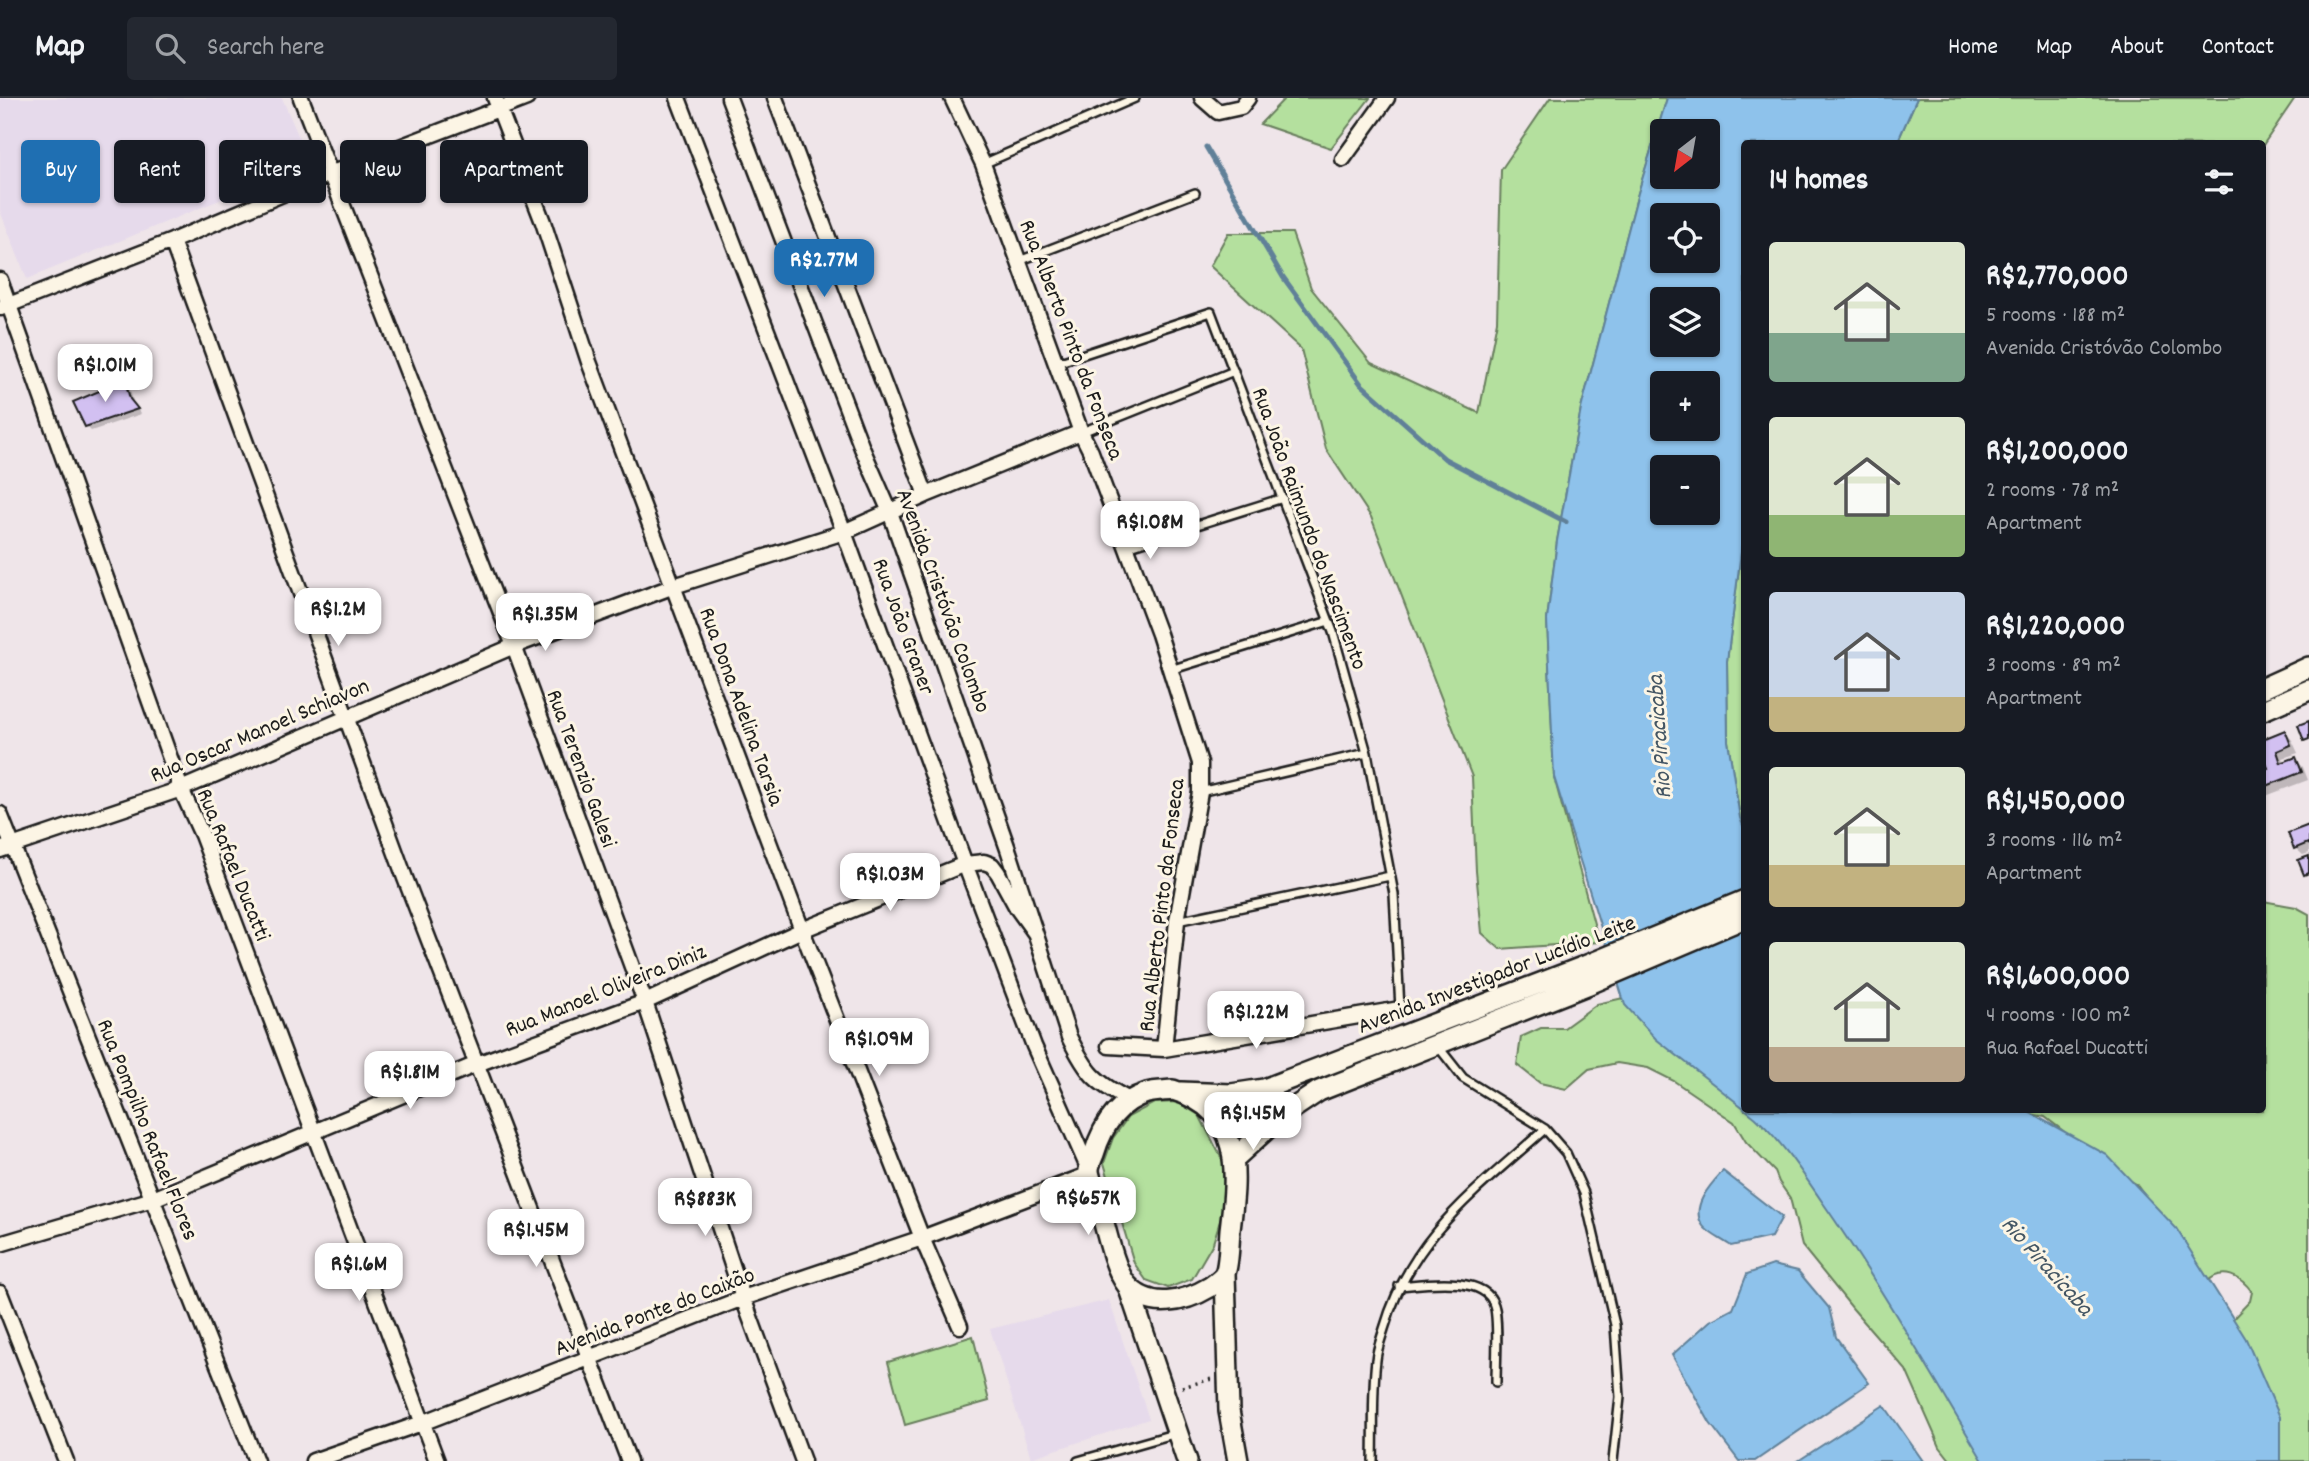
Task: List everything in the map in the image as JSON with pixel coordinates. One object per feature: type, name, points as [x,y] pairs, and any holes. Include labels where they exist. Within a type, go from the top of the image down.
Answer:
[{"type":"main road","points":[[2266,687],[2309,667]]},
{"type":"main road","points":[[2266,709],[2309,690]]},
{"type":"main road","name":"Avenida Investigador Lucídio Leite","points":[[1234,1158],[1280,1116],[1319,1091],[1437,1045],[1741,902]]},
{"type":"main road","name":"Avenida Investigador Lucídio Leite","points":[[1181,1092],[1231,1094],[1264,1089],[1741,920]]},
{"type":"main road","points":[[1187,1461],[1128,1286],[1119,1269],[1090,1172],[1104,1125],[1115,1113],[1147,1093],[1173,1090],[1192,1096],[1215,1115],[1229,1138],[1234,1158],[1236,1183],[1225,1273],[1229,1411],[1238,1461]]},
{"type":"main road","points":[[1128,1286],[1146,1299],[1159,1302],[1176,1301],[1196,1295],[1214,1284],[1225,1273]]},
{"type":"street","name":"Rua Terenzio Galesi","points":[[301,98],[514,646],[645,1002],[743,1298],[803,1461]]},
{"type":"street","points":[[5,307],[173,241],[497,103],[527,98]]},
{"type":"street","name":"Rua João Graner","points":[[678,98],[845,532],[1034,1046],[1090,1172]]},
{"type":"street","name":"Avenida Cristóvão Colombo","points":[[729,98],[862,448],[890,512],[1069,1037],[1094,1079],[1131,1101]]},
{"type":"street","name":"Avenida Cristóvão Colombo","points":[[775,98],[926,495]]},
{"type":"street","name":"Rua Alberto Pinto da Fonseca","points":[[952,98],[983,164],[1081,432],[1127,547],[1200,762],[1200,792],[1177,922],[1164,1049]]},
{"type":"street","points":[[1202,98],[1218,111],[1244,103]]},
{"type":"street","points":[[1343,159],[1387,98]]},
{"type":"street","name":"Rua Dona Adelina Tarsia","points":[[497,103],[543,222],[589,362],[802,930],[922,1238],[960,1326]]},
{"type":"street","points":[[173,241],[345,718],[629,1461]]},
{"type":"street","name":"Rua Rafael Ducatti","points":[[0,280],[5,307],[181,789],[202,835],[437,1461]]},
{"type":"street","name":"Rua Oscar Manoel Schiavon","points":[[6,848],[181,789],[514,646],[674,586],[845,532],[926,495],[1081,432]]},
{"type":"street","name":"Rua Pompilho Rafael Flores","points":[[0,814],[6,848],[153,1199],[256,1461]]},
{"type":"street","points":[[965,864],[984,862],[992,865],[1035,933]]},
{"type":"street","name":"Rua Manoel Oliveira Diniz","points":[[0,1244],[153,1199],[477,1064],[645,1002],[802,930],[965,864]]},
{"type":"street","points":[[1109,1046],[1164,1049],[1400,1009]]},
{"type":"street","name":"Avenida Ponte do Caixão","points":[[313,1461],[589,1360],[743,1298],[922,1238],[1090,1172]]},
{"type":"street","points":[[0,1293],[66,1461]]},
{"type":"lane","points":[[983,164],[1135,98]]},
{"type":"lane","points":[[1019,261],[1195,193]]},
{"type":"lane","name":"Rua João Raimundo do Nascimento","points":[[1057,363],[1211,312],[1329,621],[1367,753],[1394,894],[1400,1009]]},
{"type":"lane","points":[[1081,432],[1234,371]]},
{"type":"lane","points":[[1127,547],[1283,498]]},
{"type":"lane","points":[[1170,670],[1329,621]]},
{"type":"lane","points":[[1200,792],[1367,753]]},
{"type":"lane","points":[[1177,922],[1390,876]]},
{"type":"lane","points":[[1437,1045],[1463,1078],[1545,1129],[1566,1153],[1584,1193],[1615,1325],[1620,1397],[1613,1461]]},
{"type":"lane","points":[[1373,1461],[1376,1358],[1399,1286],[1439,1225],[1545,1129]]},
{"type":"lane","points":[[1399,1286],[1455,1282],[1489,1295],[1495,1306],[1496,1382]]},
{"type":"lane","points":[[1078,1461],[1178,1433]]},
{"type":"path","points":[[1163,1392],[1227,1375]]},
{"type":"shaded area","points":[[0,98],[282,98],[300,140],[219,140],[219,200],[27,279],[0,211]]},
{"type":"shaded area","points":[[1109,1300],[1149,1419],[1031,1458],[990,1329]]},
{"type":"green space","points":[[1285,98],[1370,98],[1331,148],[1260,124]]},
{"type":"green space","points":[[1550,98],[1667,98],[1661,119],[1650,119],[1650,154],[1581,409],[1557,541],[1547,620],[1554,777],[1599,942],[1500,949],[1482,933],[1472,777],[1371,517],[1326,449],[1301,349],[1210,266],[1228,233],[1292,233],[1311,288],[1371,363],[1479,413],[1497,321],[1501,170]]},
{"type":"green space","points":[[1917,98],[2295,98],[2266,141],[1898,140]]},
{"type":"green space","points":[[1741,552],[1741,820],[1728,741],[1727,661]]},
{"type":"green space","points":[[2266,902],[2296,907],[2309,914],[2309,1461],[2274,1461],[2226,1326],[2250,1301],[2252,1292],[2248,1286],[2225,1274],[2213,1277],[2207,1282],[2136,1184],[2045,1117],[2027,1113],[2266,1113]]},
{"type":"green space","points":[[1623,998],[1741,1078],[1741,1113],[1797,1113],[2024,1461],[1951,1461],[1940,1447],[1906,1370],[1802,1246],[1790,1198],[1775,1172],[1746,1142],[1734,1122],[1674,1081],[1648,1068],[1617,1063],[1589,1069],[1566,1089],[1540,1083],[1517,1065],[1521,1037],[1541,1028],[1564,1028],[1597,1004]]},
{"type":"green space","points":[[1177,1102],[1199,1115],[1223,1161],[1225,1205],[1213,1243],[1192,1279],[1168,1288],[1146,1280],[1134,1263],[1104,1163],[1113,1138],[1128,1117],[1154,1103]]},
{"type":"green space","points":[[973,1336],[989,1401],[905,1425],[888,1362]]},
{"type":"water","name":"Rio Piracicaba","points":[[1667,98],[1917,98],[1898,140],[1741,140],[1741,552],[1727,661],[1728,741],[1741,820],[1741,1106],[1656,1039],[1625,1005],[1554,777],[1547,620],[1557,541],[1581,409],[1650,154],[1650,189],[1720,189],[1720,119],[1661,119]]},
{"type":"water","name":"Rio Piracicaba","points":[[1750,1113],[2030,1113],[2107,1155],[2176,1228],[2246,1339],[2280,1417],[2280,1461],[1983,1461],[1844,1234],[1788,1153]]},
{"type":"water","points":[[1723,1171],[1782,1217],[1771,1237],[1731,1246],[1703,1226],[1699,1219],[1700,1204],[1703,1196]]},
{"type":"water","points":[[1773,1265],[1798,1271],[1829,1308],[1836,1337],[1869,1383],[1755,1461],[1739,1461],[1710,1423],[1672,1355],[1710,1321],[1733,1309],[1747,1274]]},
{"type":"water","points":[[1884,1405],[1923,1461],[1798,1461]]},
{"type":"building","points":[[125,380],[130,399],[138,409],[85,427],[73,402]]},
{"type":"building","points":[[2309,721],[2309,739],[2304,741],[2298,725]]},
{"type":"building","points":[[2285,730],[2291,745],[2277,751],[2281,763],[2296,757],[2302,772],[2266,786],[2266,738]]},
{"type":"building","points":[[2309,825],[2309,845],[2308,843],[2294,849],[2288,833]]},
{"type":"building","points":[[2309,856],[2309,873],[2304,875],[2298,860]]},
{"type":"waterway","points":[[1206,147],[1283,277],[1361,384],[1445,459],[1566,522]]}]
